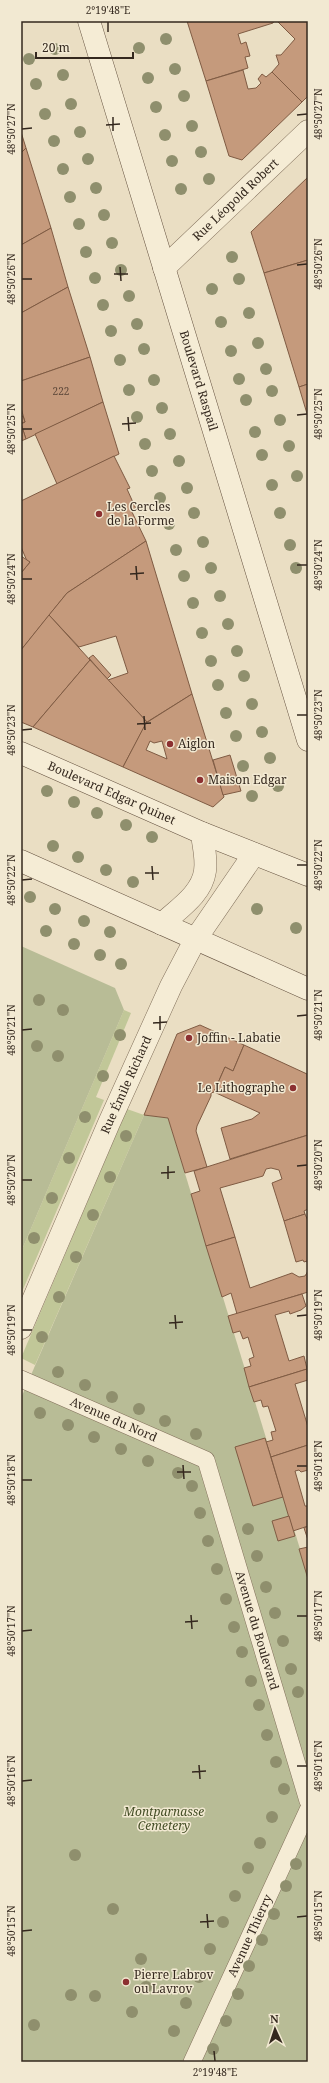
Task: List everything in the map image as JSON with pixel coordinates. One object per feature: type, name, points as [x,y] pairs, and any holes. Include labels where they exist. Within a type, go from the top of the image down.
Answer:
[{"type":"street","name":"Boulevard Raspail","points":[[89,21],[308,740]]},
{"type":"street","name":"Rue Léopold Robert","points":[[164,268],[308,131]]},
{"type":"street","name":"Boulevard Edgar Quinet","points":[[21,753],[202,833],[308,875]]},
{"type":"street","points":[[162,924],[187,902],[199,888],[205,872],[202,833]]},
{"type":"street","name":"Rue Émile Richard","points":[[21,1328],[109,1123],[171,986],[195,940],[254,854]]},
{"type":"street","points":[[21,861],[195,940],[308,989]]},
{"type":"lane","name":"Avenue du Nord","points":[[21,1379],[206,1460]]},
{"type":"lane","name":"Avenue du Boulevard","points":[[206,1460],[308,1801]]},
{"type":"lane","name":"Avenue Thierry","points":[[192,2062],[308,1810]]},
{"type":"green space","points":[[21,946],[115,988],[124,1010],[21,1252]]},
{"type":"green space","points":[[124,1010],[131,1013],[96,1097],[104,1100],[21,1294],[21,1252]]},
{"type":"green space","points":[[127,1109],[144,1115],[35,1365],[21,1358]]},
{"type":"green space","name":"Montparnasse Cemetery","points":[[144,1115],[168,1118],[308,1575],[308,2062],[21,2062],[21,1398]]},
{"type":"building","points":[[187,21],[274,21],[273,23],[238,34],[241,44],[246,42],[250,56],[245,57],[248,68],[206,81]]},
{"type":"building","points":[[277,21],[308,21],[308,96],[302,102],[272,72],[279,64],[276,55],[281,55],[295,39]]},
{"type":"building","points":[[243,70],[248,89],[256,88],[261,83],[258,79],[262,74],[266,77],[272,72],[302,102],[242,160],[229,156],[206,81]]},
{"type":"building","points":[[21,132],[26,148],[21,153]]},
{"type":"building","points":[[26,148],[51,228],[21,245],[21,153]]},
{"type":"building","points":[[308,177],[308,260],[264,273],[251,232]]},
{"type":"building","points":[[51,228],[68,287],[21,313],[21,245]]},
{"type":"building","points":[[308,260],[308,384],[299,387],[264,273]]},
{"type":"building","points":[[68,287],[90,357],[21,381],[21,313]]},
{"type":"building","points":[[90,357],[103,402],[26,439],[21,424],[25,422],[21,408],[21,381]]},
{"type":"building","points":[[308,384],[308,417],[299,387]]},
{"type":"building","points":[[103,402],[119,454],[57,484],[35,434]]},
{"type":"building","points":[[21,416],[23,416],[25,422],[21,423]]},
{"type":"building","points":[[21,424],[26,439],[21,441]]},
{"type":"building","points":[[114,456],[130,488],[127,489],[136,509],[131,510],[146,541],[67,593],[21,650],[21,573],[30,562],[27,561],[21,547],[21,501]]},
{"type":"building","points":[[146,541],[192,694],[147,722],[108,680],[128,673],[116,636],[79,647],[49,615],[67,593]]},
{"type":"building","points":[[21,556],[30,562],[21,573]]},
{"type":"building","points":[[49,615],[90,660],[33,727],[21,722],[21,650]]},
{"type":"building","points":[[93,655],[111,675],[107,679],[89,658]]},
{"type":"building","points":[[90,660],[147,722],[123,767],[33,727]]},
{"type":"building","points":[[192,694],[224,797],[213,807],[123,767],[146,723]],"holes":[[[150,741],[154,743],[162,741],[167,759],[146,750]]]},
{"type":"building","points":[[230,755],[241,791],[223,795],[213,760]]},
{"type":"building","points":[[200,1025],[244,1045],[233,1071],[225,1067],[214,1092],[211,1093],[197,1126],[196,1131],[207,1167],[185,1173],[168,1118],[144,1115],[177,1034]]},
{"type":"building","points":[[244,1045],[307,1074],[308,1135],[230,1159],[221,1128],[252,1119],[260,1113],[214,1092],[225,1067],[233,1071]]},
{"type":"building","points":[[308,1135],[308,1209],[304,1211],[305,1214],[284,1221],[272,1183],[282,1179],[279,1170],[271,1168],[266,1169],[263,1176],[220,1188],[235,1237],[206,1246],[191,1194],[200,1191],[194,1171]]},
{"type":"building","points":[[305,1214],[308,1221],[308,1266],[307,1261],[304,1262],[303,1260],[296,1262],[284,1221]]},
{"type":"building","points":[[235,1237],[250,1288],[292,1273],[299,1277],[305,1276],[308,1271],[308,1292],[237,1314],[231,1293],[222,1297],[206,1246]]},
{"type":"building","points":[[302,1294],[306,1306],[301,1310],[290,1314],[289,1311],[275,1315],[289,1361],[304,1356],[307,1369],[249,1387],[244,1368],[251,1366],[249,1359],[254,1357],[248,1337],[243,1339],[240,1331],[233,1333],[228,1316]]},
{"type":"building","points":[[307,1369],[308,1380],[295,1384],[308,1427],[308,1445],[271,1457],[266,1442],[273,1440],[271,1432],[276,1431],[268,1406],[263,1407],[261,1400],[254,1402],[249,1387]]},
{"type":"building","points":[[265,1438],[283,1497],[253,1506],[235,1447]]},
{"type":"building","points":[[308,1445],[308,1470],[301,1472],[299,1470],[295,1471],[305,1506],[308,1506],[308,1526],[293,1531],[271,1457]]},
{"type":"building","points":[[289,1516],[295,1536],[278,1541],[272,1521]]},
{"type":"building","points":[[308,1526],[308,1540],[304,1528]]},
{"type":"building","points":[[308,1547],[308,1579],[299,1549]]},
{"type":"place","name":"Les Cercles de la Forme","points":[[99,514]]},
{"type":"place","name":"Aiglon","points":[[170,744]]},
{"type":"place","name":"Maison Edgar","points":[[200,780]]},
{"type":"place","name":"Joffin - Labatie","points":[[189,1038]]},
{"type":"place","name":"Le Lithographe","points":[[293,1088]]},
{"type":"place","name":"Pierre Labrov ou Lavrov","points":[[126,1982]]}]
